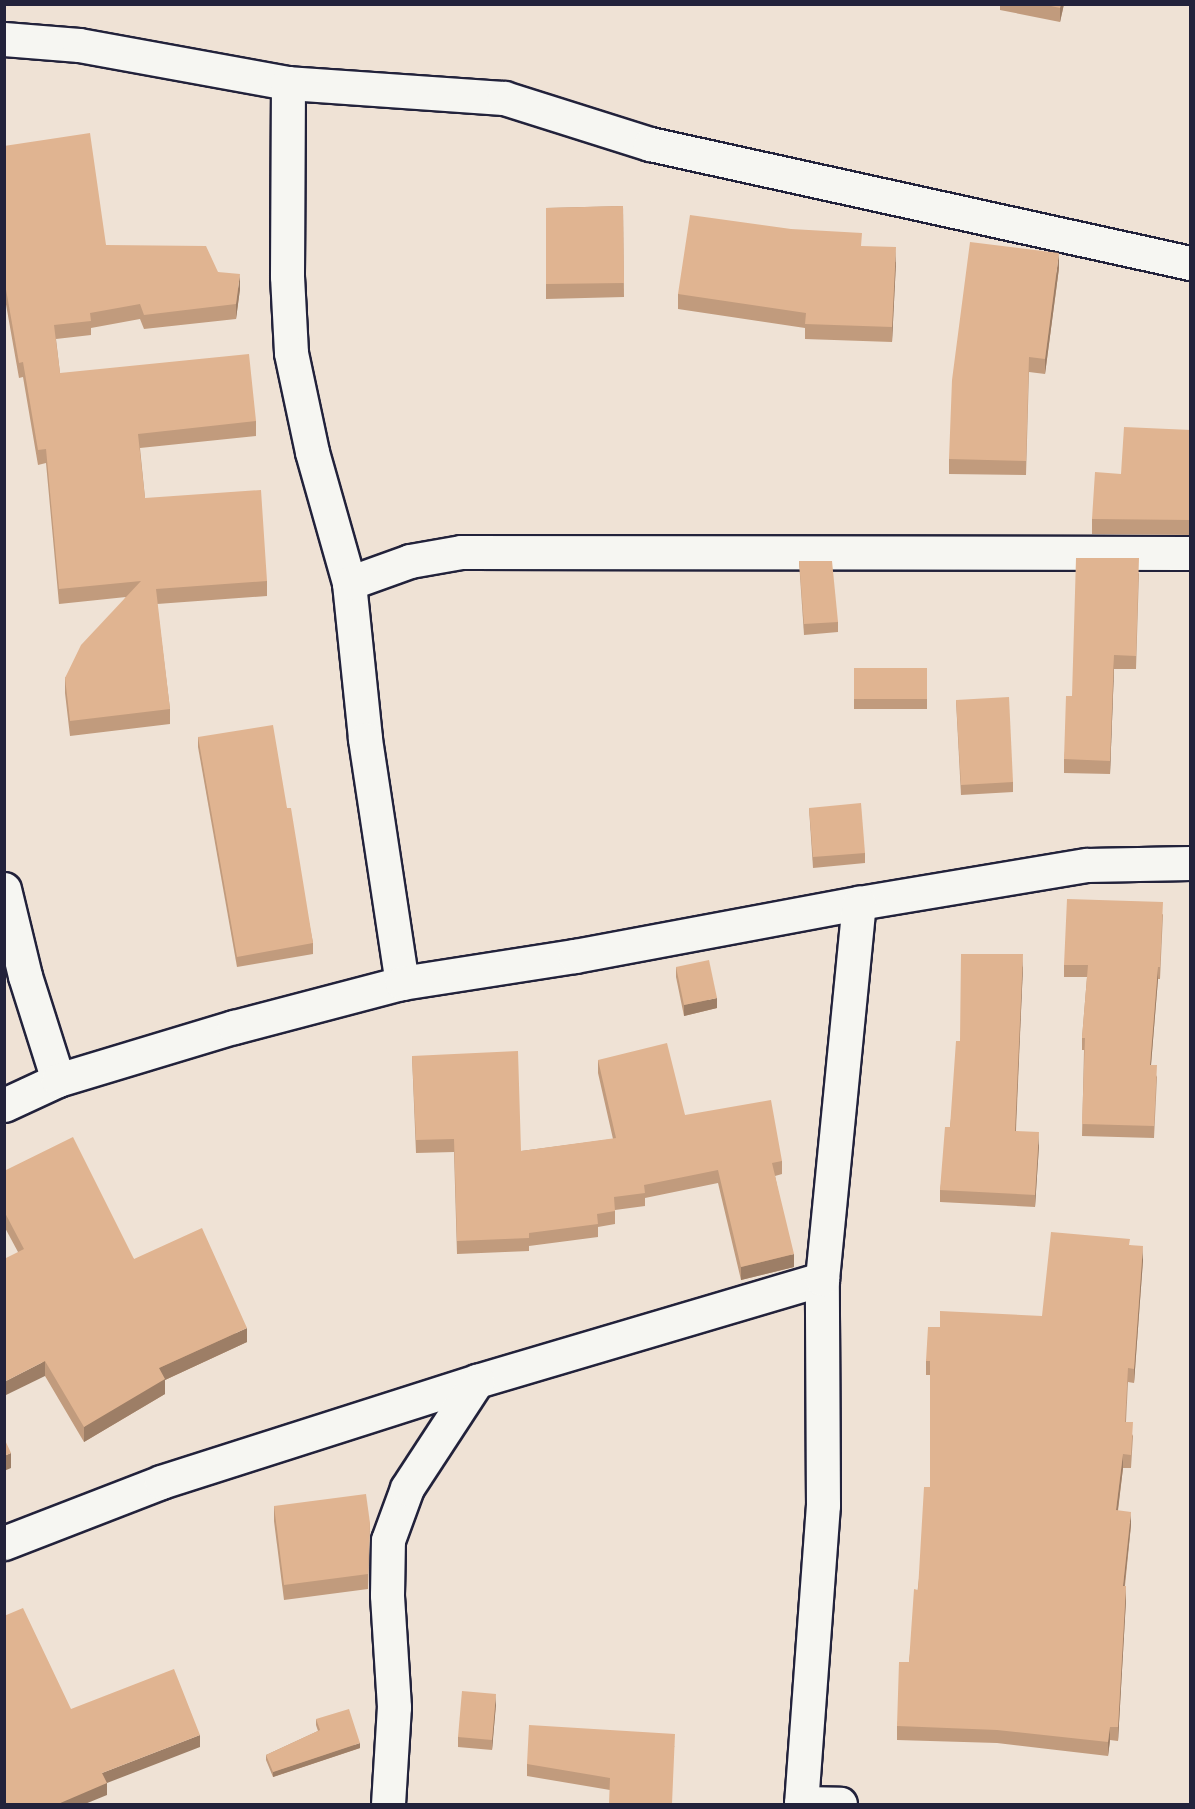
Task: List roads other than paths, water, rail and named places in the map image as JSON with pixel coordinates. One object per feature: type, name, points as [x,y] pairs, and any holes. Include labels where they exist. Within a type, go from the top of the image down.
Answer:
[{"type":"street","points":[[4,39],[79,45],[288,83],[504,98],[650,144],[1191,263]]},
{"type":"street","points":[[288,83],[287,276],[291,353],[312,452],[349,583],[365,739],[402,983]]},
{"type":"street","points":[[349,583],[410,561],[461,552],[1191,553]]},
{"type":"street","points":[[4,1105],[58,1080],[234,1027],[402,983],[575,956],[859,903],[1087,866],[1191,863]]},
{"type":"street","points":[[4,889],[25,976],[58,1080]]},
{"type":"street","points":[[840,1804],[801,1804],[823,1505],[822,1279],[859,903]]},
{"type":"street","points":[[4,1543],[161,1482],[477,1381],[822,1279]]},
{"type":"street","points":[[388,1804],[394,1707],[387,1595],[388,1540],[407,1488],[477,1381]]}]
